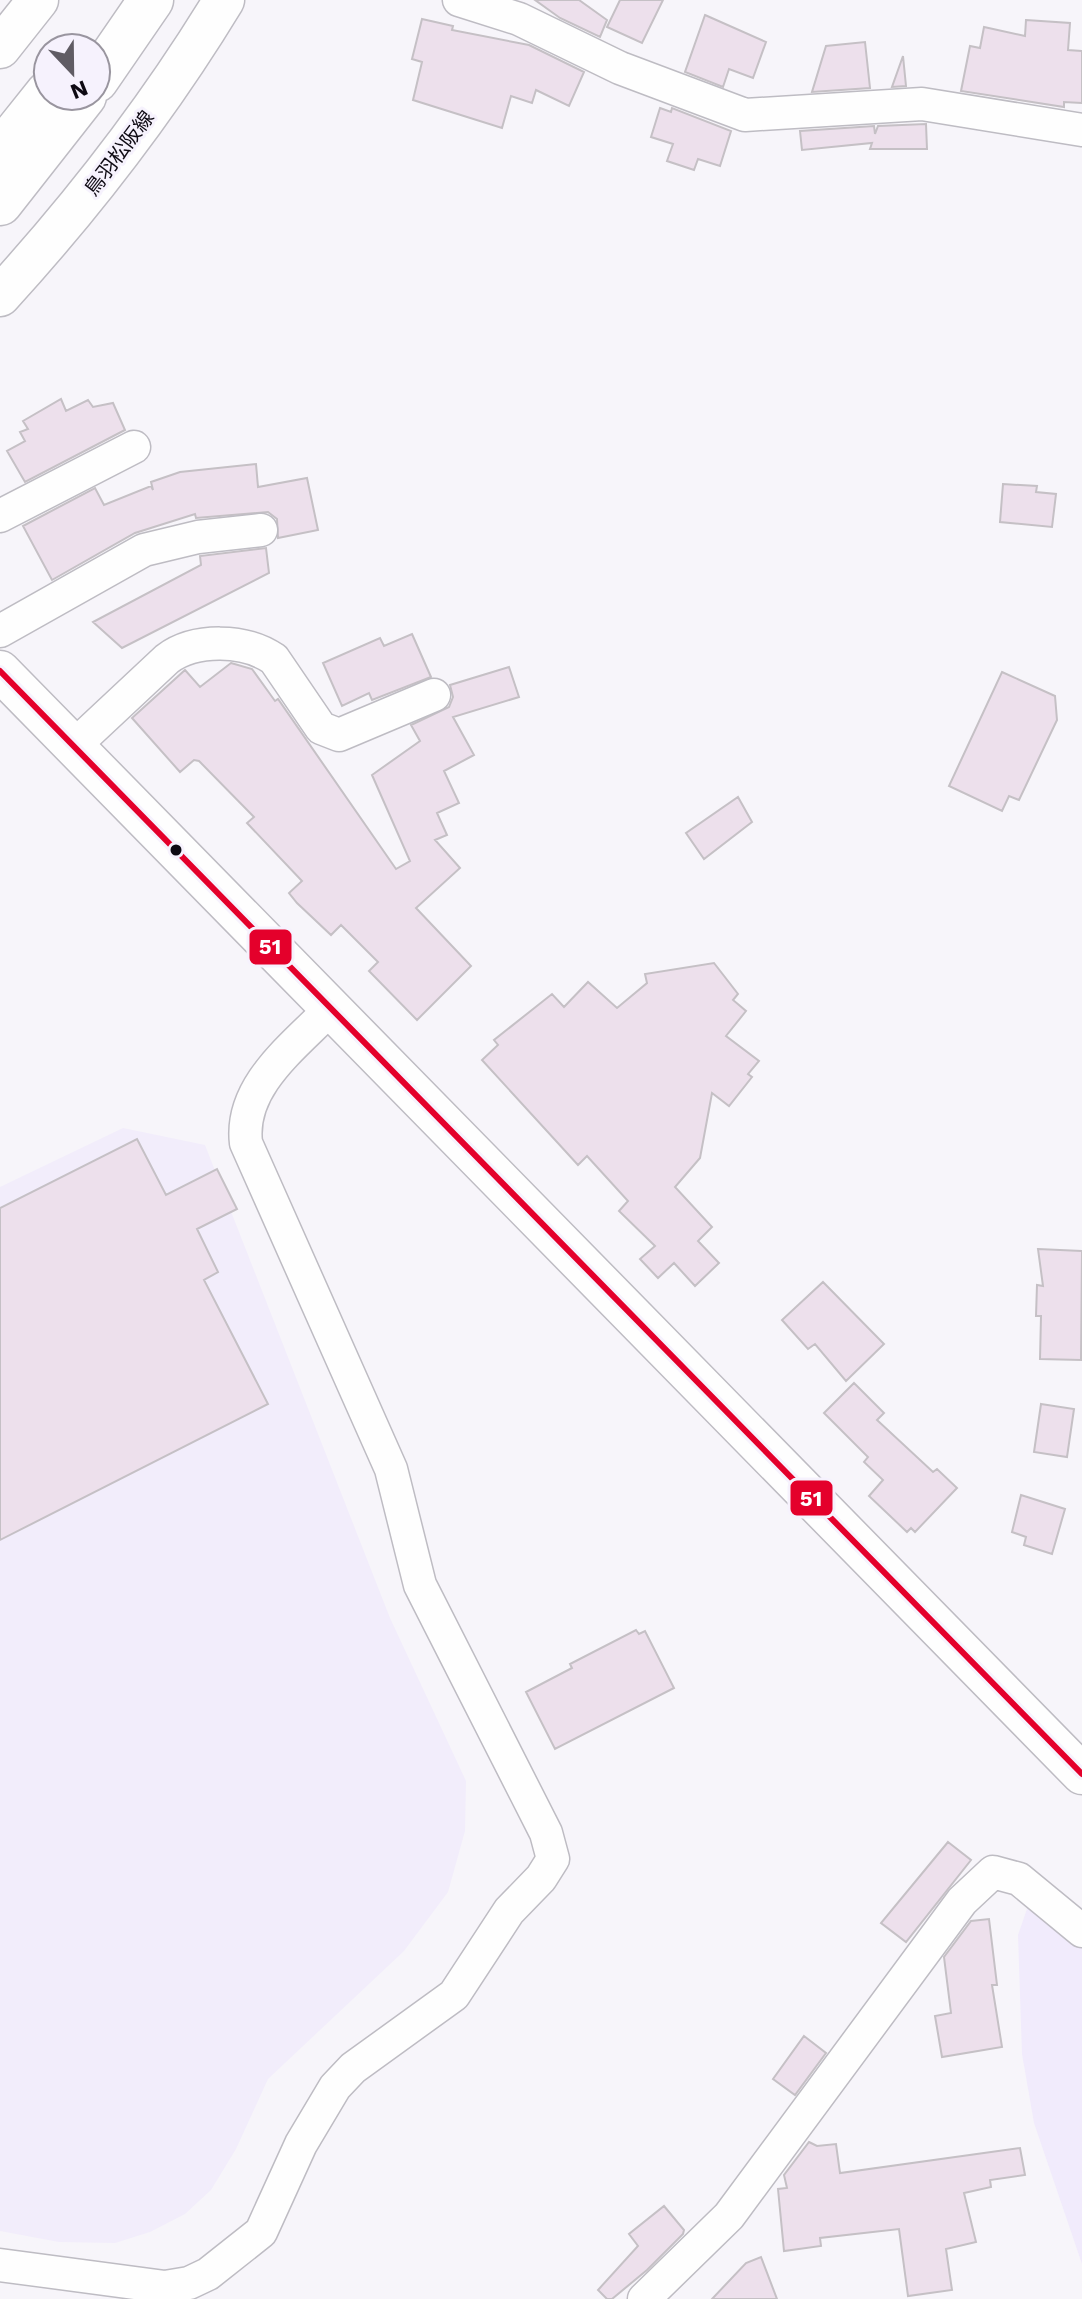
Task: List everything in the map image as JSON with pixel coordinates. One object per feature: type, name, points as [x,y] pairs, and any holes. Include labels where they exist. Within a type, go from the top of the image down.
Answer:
[{"type":"highway","points":[[93,32],[115,0]]},
{"type":"highway","points":[[112,57],[151,0]]},
{"type":"highway","points":[[0,153],[33,112]]},
{"type":"highway","points":[[0,203],[71,112]]},
{"type":"main road","points":[[0,48],[38,0]]},
{"type":"main road","name":"鳥羽松阪線","points":[[0,296],[66,224],[136,133],[224,0]]},
{"type":"main road","points":[[0,671],[1082,1774]]},
{"type":"street","points":[[459,0],[519,19],[620,68],[745,115],[922,104],[1082,130]]},
{"type":"street","points":[[0,516],[134,447]]},
{"type":"street","points":[[0,631],[144,550],[198,537],[261,530]]},
{"type":"street","points":[[74,746],[167,659],[179,650],[195,646],[238,645],[264,652],[274,659],[321,728],[339,735],[434,695]]},
{"type":"street","points":[[0,2265],[165,2287],[199,2279],[244,2249],[261,2232],[301,2144],[335,2087],[353,2068],[454,1995],[509,1911],[541,1878],[553,1859],[546,1833],[420,1585],[391,1469],[246,1143],[244,1124],[255,1089],[332,1007]]},
{"type":"street","points":[[644,2299],[729,2216],[962,1901],[993,1872],[1019,1879],[1082,1931]]},
{"type":"shaded area","points":[[123,1128],[205,1145],[390,1618],[466,1781],[465,1831],[448,1892],[404,1951],[268,2079],[236,2149],[211,2190],[185,2214],[150,2232],[115,2243],[59,2242],[0,2231],[0,1187]]},
{"type":"shaded area","points":[[1029,1903],[1082,1946],[1082,2264],[1034,2123],[1022,2054],[1018,1935]]},
{"type":"building","points":[[535,0],[579,0],[607,20],[600,37],[560,18]]},
{"type":"building","points":[[620,0],[663,0],[642,43],[607,27]]},
{"type":"building","points":[[705,15],[766,42],[753,78],[729,69],[723,87],[685,72]]},
{"type":"building","points":[[422,19],[453,26],[452,30],[529,45],[584,72],[569,106],[536,90],[532,103],[511,96],[502,128],[413,100],[422,62],[412,59]]},
{"type":"building","points":[[1026,20],[1070,23],[1068,50],[1082,51],[1082,103],[1064,102],[1064,107],[961,91],[970,46],[980,48],[984,27],[1025,36]]},
{"type":"building","points":[[865,42],[870,88],[812,92],[826,46]]},
{"type":"building","points":[[903,56],[906,86],[892,87]]},
{"type":"building","points":[[660,108],[671,112],[672,108],[731,131],[720,166],[698,159],[694,170],[667,161],[673,144],[651,137]]},
{"type":"building","points":[[926,124],[927,149],[870,149],[872,143],[802,150],[800,131],[874,126],[875,134],[878,126]]},
{"type":"building","points":[[61,399],[66,411],[88,400],[93,407],[113,403],[125,430],[25,482],[7,451],[25,441],[20,432],[28,429],[23,421]]},
{"type":"building","points":[[256,464],[258,487],[307,478],[318,530],[278,538],[277,519],[268,512],[196,518],[195,514],[135,533],[52,580],[23,526],[95,488],[104,505],[151,486],[153,490],[151,482],[180,472]]},
{"type":"building","points":[[1003,484],[1037,486],[1036,492],[1056,494],[1052,527],[1000,522]]},
{"type":"building","points":[[266,548],[269,573],[122,648],[93,622],[201,565],[200,556]]},
{"type":"building","points":[[412,634],[431,677],[372,700],[369,693],[342,706],[323,663],[380,638],[384,646]]},
{"type":"building","points":[[231,663],[252,669],[275,701],[278,699],[396,869],[410,861],[372,775],[420,741],[411,725],[449,707],[453,697],[450,685],[509,667],[519,697],[453,717],[474,755],[444,771],[459,803],[437,813],[447,835],[435,840],[460,868],[416,908],[471,966],[417,1020],[369,971],[378,962],[341,925],[331,935],[297,903],[289,893],[302,881],[247,823],[254,817],[199,761],[194,760],[180,772],[132,718],[185,670],[200,687]]},
{"type":"building","points":[[1002,672],[1055,696],[1057,720],[1019,800],[1009,796],[1002,811],[949,786]]},
{"type":"building","points":[[738,797],[752,822],[704,859],[686,833]]},
{"type":"building","points":[[714,963],[738,994],[733,1000],[746,1011],[726,1036],[759,1061],[748,1074],[752,1077],[729,1106],[712,1093],[700,1158],[675,1187],[712,1227],[698,1241],[719,1263],[695,1286],[674,1263],[658,1278],[640,1259],[655,1246],[619,1211],[628,1201],[587,1156],[578,1165],[482,1060],[498,1045],[494,1040],[552,994],[564,1007],[588,982],[617,1008],[647,983],[645,974]]},
{"type":"building","points":[[137,1139],[166,1195],[217,1169],[237,1209],[197,1229],[218,1272],[204,1280],[268,1404],[0,1540],[0,1208]]},
{"type":"building","points":[[1038,1249],[1082,1251],[1081,1360],[1040,1359],[1041,1316],[1036,1316],[1037,1285],[1043,1286]]},
{"type":"building","points":[[823,1282],[884,1344],[846,1381],[815,1344],[808,1349],[782,1320]]},
{"type":"building","points":[[854,1383],[884,1413],[877,1420],[933,1472],[937,1469],[957,1488],[915,1532],[911,1528],[907,1532],[869,1496],[883,1480],[864,1462],[868,1457],[824,1413]]},
{"type":"building","points":[[1041,1404],[1074,1409],[1067,1457],[1034,1452]]},
{"type":"building","points":[[1021,1495],[1065,1509],[1052,1554],[1024,1545],[1026,1537],[1012,1532]]},
{"type":"building","points":[[636,1630],[639,1634],[645,1631],[674,1688],[555,1749],[526,1692],[572,1668],[570,1664]]},
{"type":"building","points":[[948,1842],[971,1860],[906,1942],[881,1923]]},
{"type":"building","points":[[989,1919],[997,1985],[992,1985],[1002,2047],[942,2057],[935,2016],[951,2013],[944,1957],[971,1921]]},
{"type":"building","points":[[804,2036],[826,2053],[795,2095],[773,2079]]},
{"type":"building","points":[[809,2142],[817,2146],[836,2144],[840,2173],[1020,2148],[1025,2175],[990,2180],[991,2187],[964,2193],[976,2242],[946,2249],[952,2290],[908,2296],[899,2229],[820,2238],[821,2246],[784,2251],[778,2189],[787,2188],[784,2175]]},
{"type":"building","points":[[664,2206],[684,2230],[683,2234],[647,2270],[612,2299],[607,2299],[598,2290],[638,2246],[629,2234]]},
{"type":"building","points":[[761,2257],[777,2299],[712,2299],[746,2263]]},
{"type":"transit line","name":"51","points":[[0,671],[1082,1774]]}]
